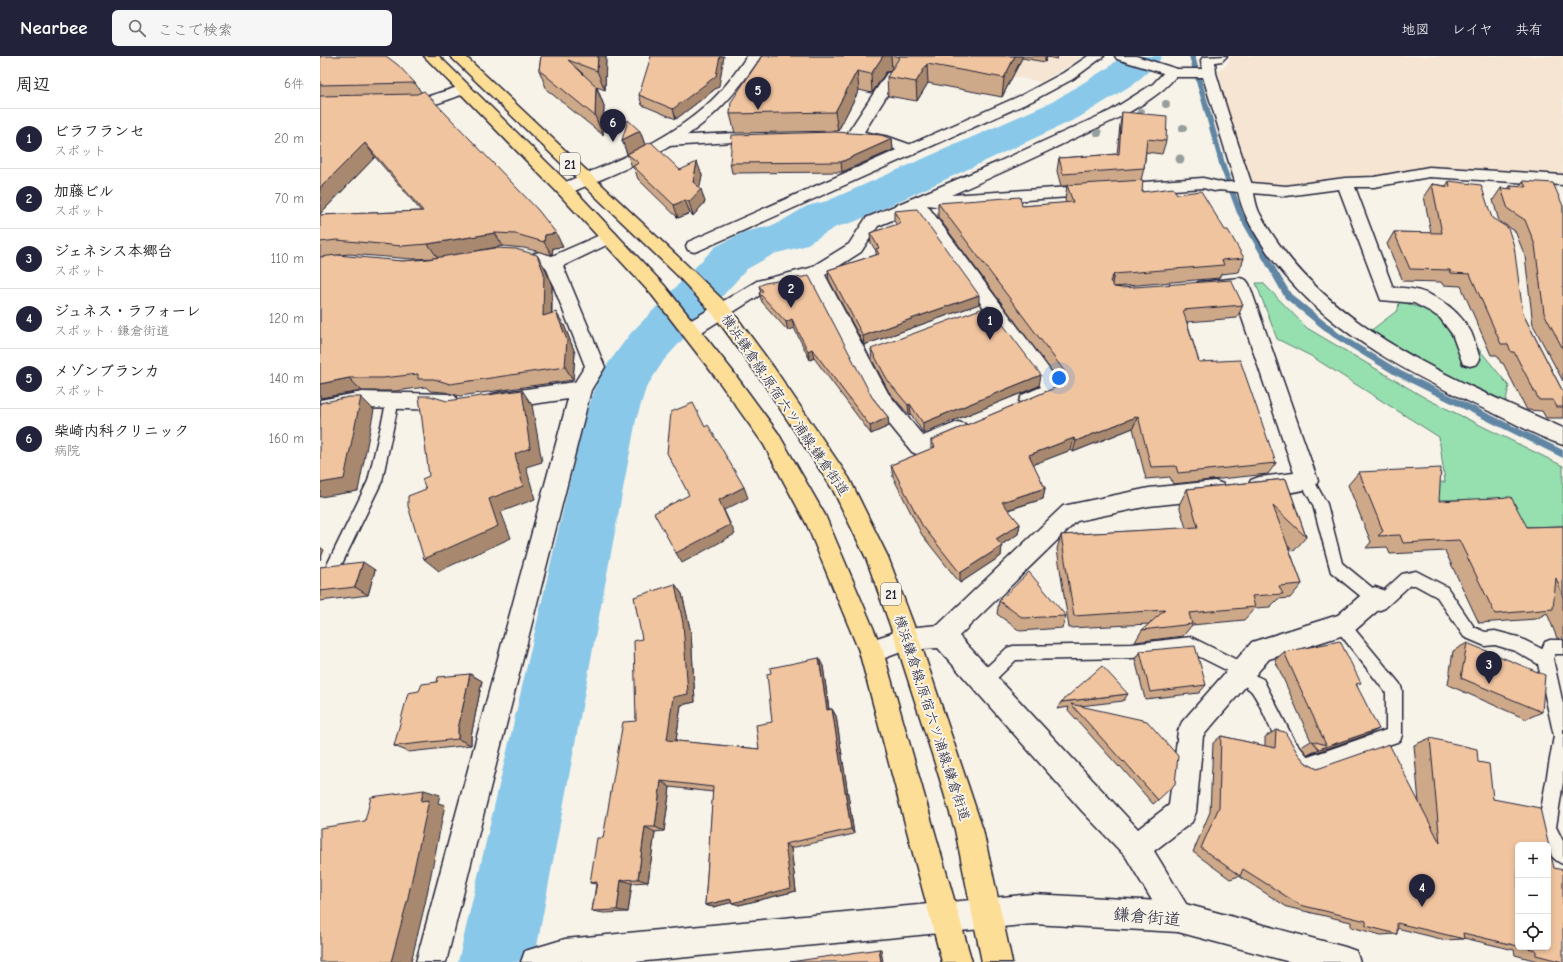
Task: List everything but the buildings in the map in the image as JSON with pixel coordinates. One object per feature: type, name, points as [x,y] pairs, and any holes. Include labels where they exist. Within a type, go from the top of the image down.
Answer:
[{"type":"main road","name":"21","points":[[431,56],[564,189],[658,290],[771,438],[818,522],[871,651],[958,962]]},
{"type":"main road","name":"横浜鎌倉線;原宿六ツ浦線;鎌倉街道","points":[[457,56],[683,271],[721,310],[767,374],[841,484],[877,557],[907,639],[969,830],[988,913],[996,962]]},
{"type":"street","points":[[564,189],[668,141],[689,128],[713,109],[734,85],[754,56]]},
{"type":"street","points":[[694,246],[1027,98],[1068,76],[1097,56]]},
{"type":"street","points":[[1122,56],[1172,72],[1209,73]]},
{"type":"street","points":[[1220,56],[1208,60],[1209,73],[1251,213],[1269,245],[1292,274],[1323,305],[1389,351],[1563,437]]},
{"type":"street","points":[[690,330],[763,285],[815,273],[855,248],[872,222],[916,202],[1004,166],[1115,114],[1158,87],[1172,72]]},
{"type":"street","points":[[892,76],[848,136],[884,140],[911,150]]},
{"type":"street","points":[[385,104],[425,102],[464,89]]},
{"type":"street","points":[[668,141],[773,137]]},
{"type":"street","points":[[916,202],[1203,183],[1214,186],[1286,191],[1345,183],[1374,182],[1429,172],[1478,183],[1563,180]]},
{"type":"street","points":[[1345,183],[1386,295],[1396,293],[1420,297],[1445,312],[1461,330],[1470,359]]},
{"type":"street","points":[[916,202],[1054,390],[1011,408]]},
{"type":"street","points":[[524,255],[553,263],[609,236]]},
{"type":"street","points":[[431,962],[581,389],[595,367],[553,263]]},
{"type":"street","points":[[815,273],[865,354],[881,399],[919,446],[976,422]]},
{"type":"street","points":[[871,651],[907,639],[943,636],[1071,513],[1149,497],[1307,481],[1240,284],[1186,288]]},
{"type":"street","points":[[973,314],[994,307]]},
{"type":"street","points":[[320,408],[362,400],[444,401],[460,406],[581,389]]},
{"type":"street","points":[[1136,847],[1182,812],[1191,730],[1261,650],[1342,625],[1375,598]]},
{"type":"street","points":[[943,636],[1136,847],[1178,917]]},
{"type":"street","name":"鎌倉街道","points":[[553,959],[1033,909],[1178,917],[1345,962]]},
{"type":"lane","points":[[334,566],[376,481],[393,400]]},
{"type":"lane","points":[[1307,481],[1320,504],[1336,567],[1380,603],[1407,579],[1416,578],[1442,592],[1469,632],[1484,639],[1495,638],[1518,644],[1545,659]]},
{"type":"lane","points":[[984,681],[1014,652],[1132,651],[1190,644],[1241,673],[1257,685],[1288,746],[1305,766],[1394,734],[1394,690],[1342,625]]},
{"type":"lane","points":[[1563,647],[1550,647],[1545,659],[1562,736],[1561,750],[1547,827],[1553,843],[1563,854]]},
{"type":"shaded area","points":[[899,56],[1084,56],[1042,82]]},
{"type":"shaded area","points":[[1230,56],[1563,56],[1563,176],[1427,167],[1370,177],[1346,178],[1284,186],[1248,182],[1218,71],[1227,65]]},
{"type":"green space","points":[[1256,283],[1263,283],[1307,328],[1427,399],[1563,466],[1563,529],[1522,532],[1504,499],[1431,500],[1423,483],[1445,482],[1439,437],[1311,356],[1277,339]]},
{"type":"green space","points":[[1399,301],[1430,311],[1464,331],[1509,386],[1503,414],[1386,358],[1361,338],[1398,310]]},
{"type":"waterway","points":[[496,962],[610,420],[622,383],[647,347],[731,258],[760,243],[789,236],[822,216],[839,212],[1065,110],[1122,75],[1144,56]]},
{"type":"waterway","points":[[1192,56],[1223,167],[1240,213],[1288,296],[1336,335],[1398,373],[1563,454]]},
{"type":"place","name":"メゾンブランカ","points":[[758,110]]},
{"type":"place","name":"柴崎内科クリニック","points":[[613,142]]},
{"type":"place","name":"加藤ビル","points":[[791,308]]},
{"type":"place","name":"ビラフランセ","points":[[990,340]]},
{"type":"place","name":"ジェネシス本郷台","points":[[1489,684]]},
{"type":"place","name":"ジュネス・ラフォーレ","points":[[1422,907]]}]
